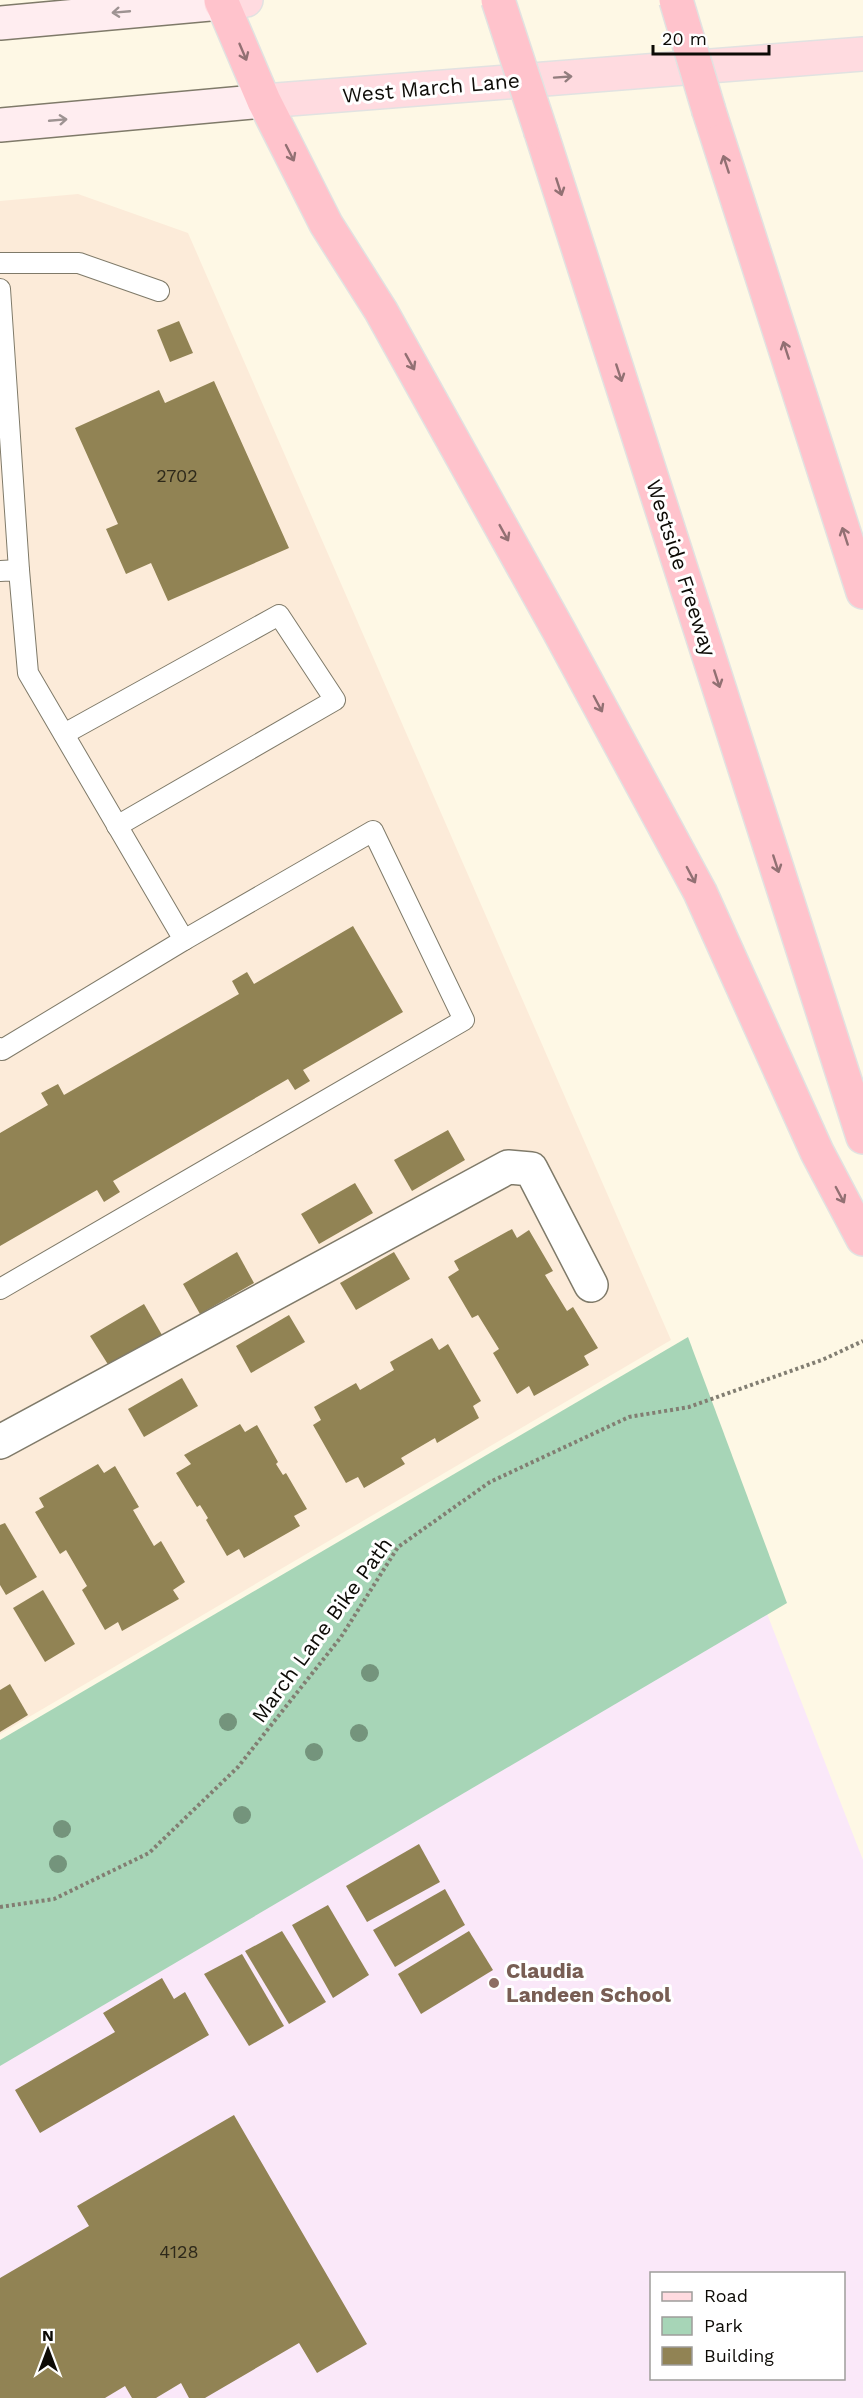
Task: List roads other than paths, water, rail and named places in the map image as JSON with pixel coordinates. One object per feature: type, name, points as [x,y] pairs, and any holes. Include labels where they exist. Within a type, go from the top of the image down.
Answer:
[{"type":"highway","name":"Westside Freeway","points":[[498,0],[860,1127]]},
{"type":"highway","points":[[676,0],[709,111],[863,592]]},
{"type":"highway","points":[[230,1],[264,101],[326,224],[381,311],[559,631],[700,892],[817,1152],[863,1239]]},
{"type":"main road","points":[[0,23],[230,1]]},
{"type":"main road","name":"West March Lane","points":[[0,125],[264,101],[863,54]]},
{"type":"street","points":[[0,1442],[508,1167],[531,1169],[591,1285]]},
{"type":"lane","points":[[0,263],[79,263],[159,291]]},
{"type":"lane","points":[[0,289],[9,571],[28,674],[184,940]]},
{"type":"lane","points":[[64,734],[279,615],[335,700],[117,825]]},
{"type":"lane","points":[[0,1048],[2,1050],[184,940],[373,831],[464,1020],[0,1289]]},
{"type":"place","name":"Claudia Landeen School","points":[[494,1983]]}]
